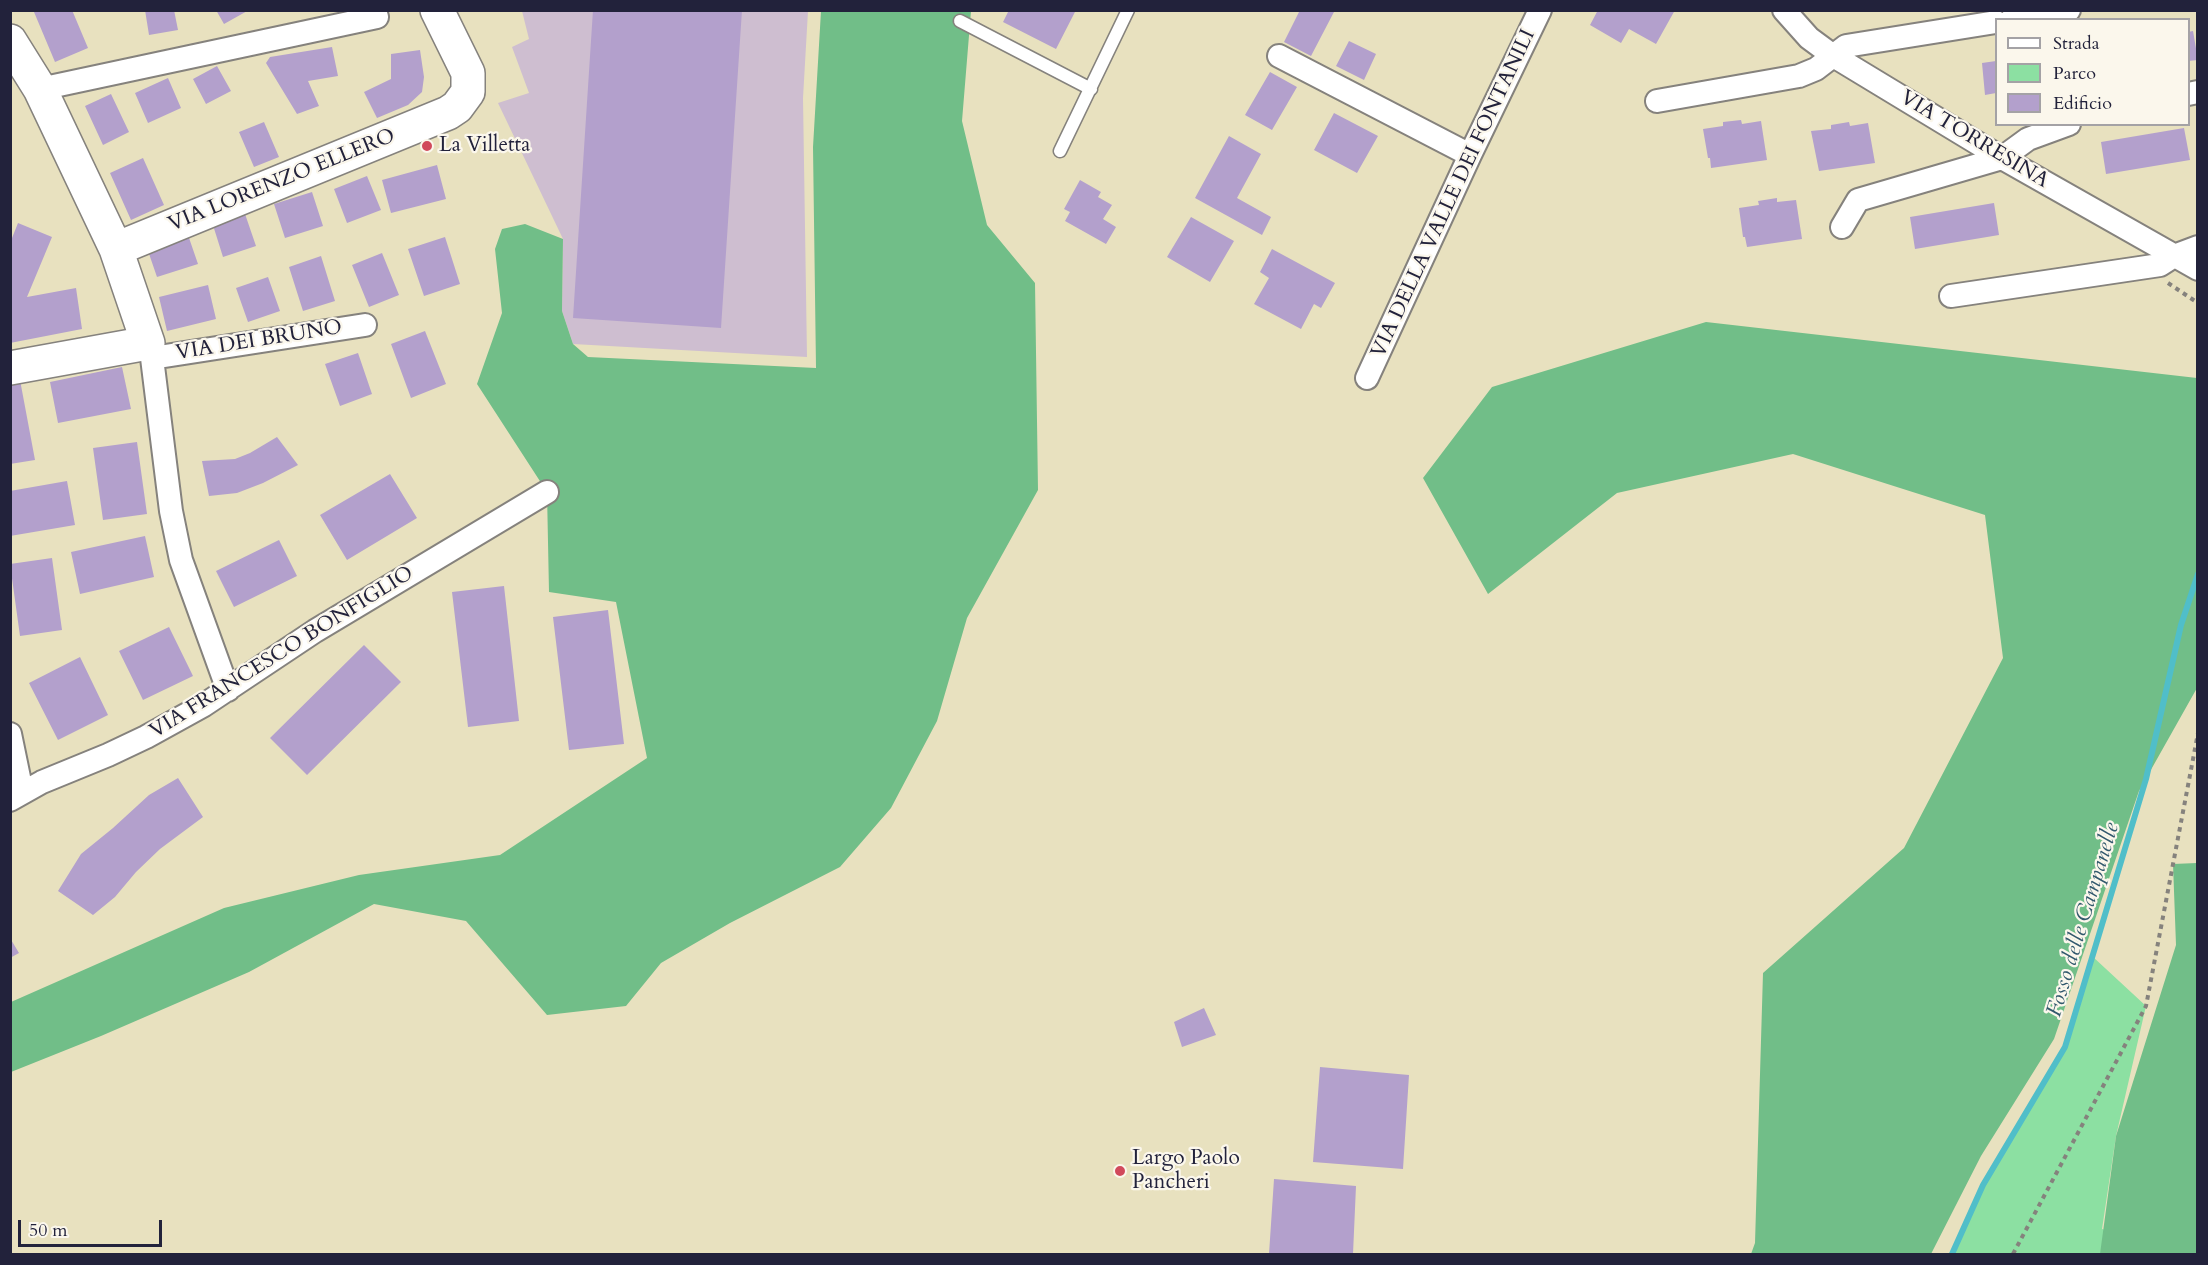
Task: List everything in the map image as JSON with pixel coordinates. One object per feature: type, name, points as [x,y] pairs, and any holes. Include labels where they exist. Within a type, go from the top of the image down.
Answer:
[{"type":"street","name":"VIA LORENZO ELLERO","points":[[116,249],[448,113],[463,100],[468,92],[468,73],[437,10]]},
{"type":"street","name":"VIA DELLA VALLE DEI FONTANILI","points":[[1367,378],[1540,10]]},
{"type":"street","name":"VIA TORRESINA","points":[[1784,10],[1809,38],[1832,55],[2167,261],[2198,269]]},
{"type":"street","points":[[2023,18],[2069,10]]},
{"type":"street","points":[[40,89],[377,17]]},
{"type":"street","points":[[1657,101],[1799,76],[1816,69],[1846,46],[1995,22]]},
{"type":"street","points":[[10,41],[40,89],[116,249],[150,350],[171,511],[181,560],[228,690]]},
{"type":"street","points":[[1279,56],[1470,155]]},
{"type":"street","points":[[1842,227],[1858,200],[2002,158],[2028,138],[2063,126]]},
{"type":"street","points":[[1951,296],[2167,261],[2198,247]]},
{"type":"street","name":"VIA DEI BRUNO","points":[[10,368],[365,325]]},
{"type":"street","name":"VIA FRANCESCO BONFIGLIO","points":[[16,796],[146,737],[228,690],[315,631],[547,492]]},
{"type":"street","points":[[10,734],[16,796]]},
{"type":"lane","points":[[1060,151],[1128,10]]},
{"type":"lane","points":[[960,21],[1090,89]]},
{"type":"path","points":[[2167,261],[2169,285],[2198,303]]},
{"type":"path","points":[[2013,1254],[2146,1006],[2198,733]]},
{"type":"shaded area","points":[[522,11],[808,11],[803,98],[807,357],[573,344],[562,311],[563,239],[498,103],[529,93],[512,47],[529,39]]},
{"type":"green space","points":[[821,11],[971,11],[962,121],[987,225],[1035,283],[1038,490],[967,618],[937,721],[891,808],[840,867],[730,923],[661,963],[626,1006],[547,1015],[466,921],[374,904],[249,972],[11,1072],[11,1002],[224,908],[359,875],[500,855],[647,758],[616,602],[549,592],[547,492],[477,384],[502,313],[495,249],[502,229],[525,224],[563,239],[562,311],[573,344],[588,357],[816,368],[813,147]]},
{"type":"green space","points":[[1706,322],[2197,378],[2197,688],[2139,791],[2054,1039],[1981,1156],[1931,1254],[1751,1254],[1755,1243],[1763,973],[1904,848],[2003,658],[1985,515],[1793,454],[1617,493],[1488,594],[1423,478],[1492,387]]},
{"type":"green space","points":[[2197,863],[2197,1254],[2100,1254],[2116,1136],[2176,945],[2173,864]]},
{"type":"green space","points":[[2092,956],[2146,1006],[2116,1136],[2102,1229],[2197,1254],[1952,1254],[1983,1185],[2065,1047]]},
{"type":"building","points":[[72,10],[88,48],[55,62],[34,12]]},
{"type":"building","points":[[145,10],[174,10],[178,30],[149,35]]},
{"type":"building","points":[[216,10],[249,10],[224,24]]},
{"type":"building","points":[[593,10],[742,10],[721,328],[573,318]]},
{"type":"building","points":[[1009,10],[1076,10],[1056,49],[1003,22]]},
{"type":"building","points":[[1300,10],[1335,10],[1311,56],[1284,42]]},
{"type":"building","points":[[1598,10],[1675,10],[1656,44],[1629,29],[1621,43],[1590,25]]},
{"type":"building","points":[[2193,31],[2198,60],[2190,61],[2190,32]]},
{"type":"building","points":[[1349,41],[1376,54],[1364,80],[1336,66]]},
{"type":"building","points":[[332,47],[338,76],[308,81],[319,106],[297,114],[266,63],[270,57]]},
{"type":"building","points":[[420,50],[424,77],[422,92],[408,105],[377,118],[364,92],[391,79],[391,54]]},
{"type":"building","points":[[1995,61],[1995,93],[1985,95],[1982,63]]},
{"type":"building","points":[[217,66],[231,91],[206,104],[193,79]]},
{"type":"building","points":[[1270,72],[1297,87],[1272,130],[1245,115]]},
{"type":"building","points":[[168,78],[181,108],[148,123],[135,93]]},
{"type":"building","points":[[111,94],[129,132],[103,145],[85,106]]},
{"type":"building","points":[[1334,113],[1378,136],[1357,173],[1314,150]]},
{"type":"building","points":[[1741,120],[1742,124],[1761,121],[1767,160],[1711,168],[1703,129],[1723,126],[1723,122]]},
{"type":"building","points":[[264,122],[279,157],[254,167],[239,132]]},
{"type":"building","points":[[1849,122],[1850,126],[1868,123],[1875,163],[1819,171],[1811,131],[1831,129],[1831,125]]},
{"type":"building","points":[[2184,128],[2190,160],[2106,174],[2101,142]]},
{"type":"building","points":[[1229,136],[1261,154],[1237,198],[1271,217],[1262,235],[1195,198]]},
{"type":"building","points":[[143,158],[164,205],[131,220],[110,173]]},
{"type":"building","points":[[437,165],[446,199],[391,213],[382,180]]},
{"type":"building","points":[[367,176],[381,210],[347,223],[334,189]]},
{"type":"building","points":[[1080,180],[1101,192],[1098,197],[1112,205],[1103,219],[1116,227],[1106,244],[1065,221],[1070,212],[1064,209]]},
{"type":"building","points":[[312,192],[323,226],[285,238],[274,204]]},
{"type":"building","points":[[1777,198],[1777,202],[1796,200],[1802,239],[1747,247],[1745,237],[1743,237],[1739,208],[1759,205],[1758,201]]},
{"type":"building","points":[[1994,203],[1999,235],[1915,249],[1910,217]]},
{"type":"building","points":[[244,211],[256,246],[223,257],[212,222]]},
{"type":"building","points":[[1191,217],[1234,241],[1210,282],[1167,257]]},
{"type":"building","points":[[18,223],[52,237],[27,297],[76,288],[82,329],[10,343],[10,243]]},
{"type":"building","points":[[188,235],[198,264],[157,277],[147,248]]},
{"type":"building","points":[[445,237],[460,284],[424,296],[408,249]]},
{"type":"building","points":[[1272,249],[1335,283],[1321,308],[1314,304],[1301,329],[1254,304],[1269,278],[1260,272]]},
{"type":"building","points":[[382,253],[399,295],[369,307],[352,265]]},
{"type":"building","points":[[321,256],[335,301],[303,311],[289,267]]},
{"type":"building","points":[[268,277],[280,311],[248,322],[236,288]]},
{"type":"building","points":[[208,285],[216,319],[167,331],[159,297]]},
{"type":"building","points":[[425,331],[446,384],[411,398],[391,344]]},
{"type":"building","points":[[358,353],[372,394],[340,406],[325,364]]},
{"type":"building","points":[[122,367],[131,409],[58,423],[50,382]]},
{"type":"building","points":[[20,380],[35,460],[10,464],[10,382]]},
{"type":"building","points":[[277,437],[298,465],[237,493],[209,496],[202,461],[235,459]]},
{"type":"building","points":[[137,442],[147,514],[103,520],[93,448]]},
{"type":"building","points":[[390,474],[417,518],[347,560],[320,515]]},
{"type":"building","points":[[67,481],[75,525],[10,536],[10,491]]},
{"type":"building","points":[[145,536],[154,577],[80,594],[71,552]]},
{"type":"building","points":[[279,540],[297,576],[234,607],[216,571]]},
{"type":"building","points":[[52,558],[62,630],[20,636],[10,564]]},
{"type":"building","points":[[504,586],[519,721],[468,727],[452,592]]},
{"type":"building","points":[[608,610],[624,744],[569,750],[553,617]]},
{"type":"building","points":[[169,627],[193,676],[143,700],[119,651]]},
{"type":"building","points":[[364,645],[401,682],[307,775],[270,738]]},
{"type":"building","points":[[80,657],[108,715],[58,740],[29,683]]},
{"type":"building","points":[[178,778],[203,817],[160,849],[115,897],[93,915],[58,891],[81,854],[149,795]]},
{"type":"building","points":[[10,938],[19,953],[10,958]]},
{"type":"building","points":[[1204,1008],[1216,1035],[1182,1047],[1174,1022]]},
{"type":"building","points":[[1320,1067],[1409,1075],[1403,1169],[1313,1162]]},
{"type":"building","points":[[1274,1179],[1356,1186],[1353,1254],[1269,1254]]},
{"type":"waterway","name":"Fosso delle Campanelle","points":[[1952,1254],[1983,1185],[2065,1047],[2146,779],[2181,625],[2198,574]]},
{"type":"place","name":"La Villetta","points":[[427,146]]},
{"type":"place","name":"Largo Paolo Pancheri","points":[[1120,1171]]}]
